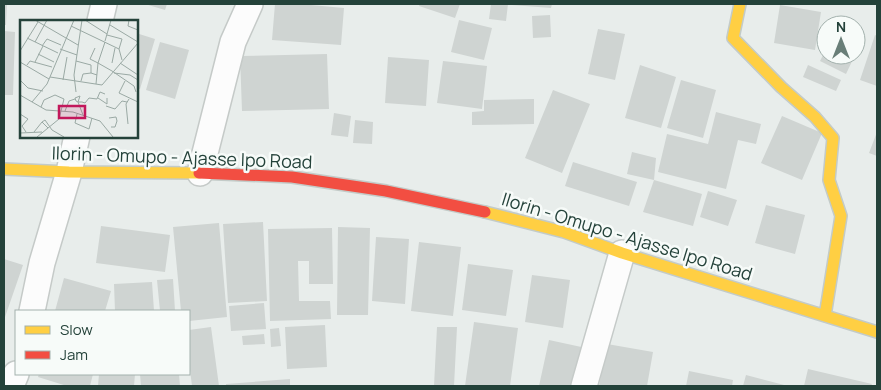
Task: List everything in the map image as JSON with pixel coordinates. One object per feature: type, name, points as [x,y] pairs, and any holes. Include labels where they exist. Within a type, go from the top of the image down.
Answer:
[{"type":"main road","points":[[740,4],[734,38],[781,87],[815,117],[833,138],[828,180],[840,216],[825,316]]},
{"type":"main road","name":"Ilorin - Omupo - Ajasse Ipo Road","points":[[4,169],[292,177],[386,191],[492,213],[555,230],[622,253],[877,332]]},
{"type":"street","points":[[100,20],[104,4]]},
{"type":"street","points":[[200,173],[233,42],[250,4]]},
{"type":"street","points":[[32,310],[42,262],[69,172],[77,138]]},
{"type":"street","points":[[584,386],[622,253]]},
{"type":"building","points":[[4,4],[7,4],[6,25],[4,25]]},
{"type":"building","points":[[145,4],[167,4],[165,10]]},
{"type":"building","points":[[275,4],[344,8],[341,45],[272,40]]},
{"type":"building","points":[[420,4],[460,4],[455,18],[419,6]]},
{"type":"building","points":[[491,4],[508,4],[506,21],[489,19]]},
{"type":"building","points":[[512,4],[552,4],[551,8]]},
{"type":"building","points":[[780,5],[821,12],[821,15],[816,15],[815,50],[774,43]]},
{"type":"building","points":[[550,15],[551,37],[533,38],[532,16]]},
{"type":"building","points":[[459,20],[492,28],[484,60],[451,52]]},
{"type":"building","points":[[598,29],[625,34],[615,80],[588,74]]},
{"type":"building","points":[[4,31],[15,32],[13,95],[4,95]]},
{"type":"building","points":[[138,34],[155,39],[140,89],[138,88]]},
{"type":"building","points":[[875,35],[877,36],[877,86],[860,80]]},
{"type":"building","points":[[160,42],[189,50],[175,99],[146,90]]},
{"type":"building","points":[[327,54],[329,109],[242,111],[240,56]]},
{"type":"building","points":[[388,57],[429,60],[426,106],[385,103]]},
{"type":"building","points":[[443,61],[487,66],[482,109],[437,103]]},
{"type":"building","points":[[640,65],[676,77],[661,128],[625,118]]},
{"type":"building","points":[[808,65],[841,80],[836,91],[803,77]]},
{"type":"building","points":[[828,65],[850,65],[846,74]]},
{"type":"building","points":[[681,80],[716,90],[703,138],[667,128]]},
{"type":"building","points":[[553,90],[590,104],[562,173],[525,158]]},
{"type":"building","points":[[534,99],[534,124],[472,125],[472,112],[484,111],[484,100]]},
{"type":"building","points":[[716,112],[761,124],[756,144],[738,140],[726,189],[658,172],[667,134],[708,144]]},
{"type":"building","points":[[334,113],[351,116],[348,137],[331,135]]},
{"type":"building","points":[[782,116],[822,133],[802,180],[761,163]]},
{"type":"building","points":[[355,120],[373,122],[372,144],[353,143]]},
{"type":"building","points":[[877,132],[877,156],[869,153]]},
{"type":"building","points":[[632,152],[656,158],[654,180],[627,174]]},
{"type":"building","points":[[573,162],[637,182],[629,206],[565,186]]},
{"type":"building","points":[[654,180],[702,194],[693,226],[643,212]]},
{"type":"building","points":[[708,191],[737,200],[728,226],[700,217]]},
{"type":"building","points":[[766,205],[805,215],[795,254],[755,243]]},
{"type":"building","points":[[263,222],[267,301],[228,303],[223,224]]},
{"type":"building","points":[[219,223],[227,317],[190,321],[190,310],[181,310],[173,227]]},
{"type":"building","points":[[101,226],[170,235],[165,272],[96,263]]},
{"type":"building","points":[[338,227],[370,228],[368,315],[337,315]]},
{"type":"building","points":[[332,228],[333,284],[309,284],[309,261],[298,261],[299,301],[330,301],[331,319],[270,321],[268,229]]},
{"type":"building","points":[[376,237],[409,239],[405,304],[372,301]]},
{"type":"building","points":[[419,242],[461,247],[453,316],[411,311]]},
{"type":"building","points":[[4,259],[23,265],[4,320]]},
{"type":"building","points":[[468,264],[513,270],[506,316],[462,310]]},
{"type":"building","points":[[532,275],[570,280],[563,328],[525,322]]},
{"type":"building","points":[[64,278],[111,291],[105,310],[55,310]]},
{"type":"building","points":[[173,279],[175,310],[160,310],[157,280]]},
{"type":"building","points":[[152,282],[154,310],[115,310],[114,284]]},
{"type":"building","points":[[264,303],[266,329],[231,331],[229,306]]},
{"type":"building","points":[[474,322],[518,328],[510,386],[465,386]]},
{"type":"building","points":[[325,325],[327,367],[287,369],[285,327]]},
{"type":"building","points":[[211,327],[219,386],[192,386],[190,330]]},
{"type":"building","points":[[437,327],[457,327],[454,386],[434,386]]},
{"type":"building","points":[[279,328],[281,346],[271,347],[270,329]]},
{"type":"building","points":[[264,334],[265,344],[243,345],[242,336]]},
{"type":"building","points":[[549,340],[586,348],[578,386],[539,386]]},
{"type":"building","points":[[607,344],[653,352],[647,386],[599,386]]},
{"type":"building","points":[[808,369],[872,384],[871,386],[804,386]]},
{"type":"building","points":[[689,371],[733,380],[732,386],[686,386]]},
{"type":"building","points":[[39,375],[93,375],[90,386],[67,386],[38,377]]},
{"type":"building","points":[[99,375],[135,375],[134,386],[98,386]]},
{"type":"building","points":[[140,375],[179,375],[180,386],[141,386]]},
{"type":"building","points":[[746,375],[788,386],[743,386]]},
{"type":"building","points":[[290,379],[290,386],[226,386],[226,384]]},
{"type":"traffic: slow","points":[[740,4],[733,38],[781,87],[815,117],[833,138],[829,180],[841,216],[825,316]]},
{"type":"traffic: slow","points":[[4,169],[69,172],[199,173]]},
{"type":"traffic: slow","points":[[485,212],[564,232],[622,253],[877,332]]},
{"type":"traffic: jam","points":[[199,173],[292,177],[386,191],[485,212]]}]
